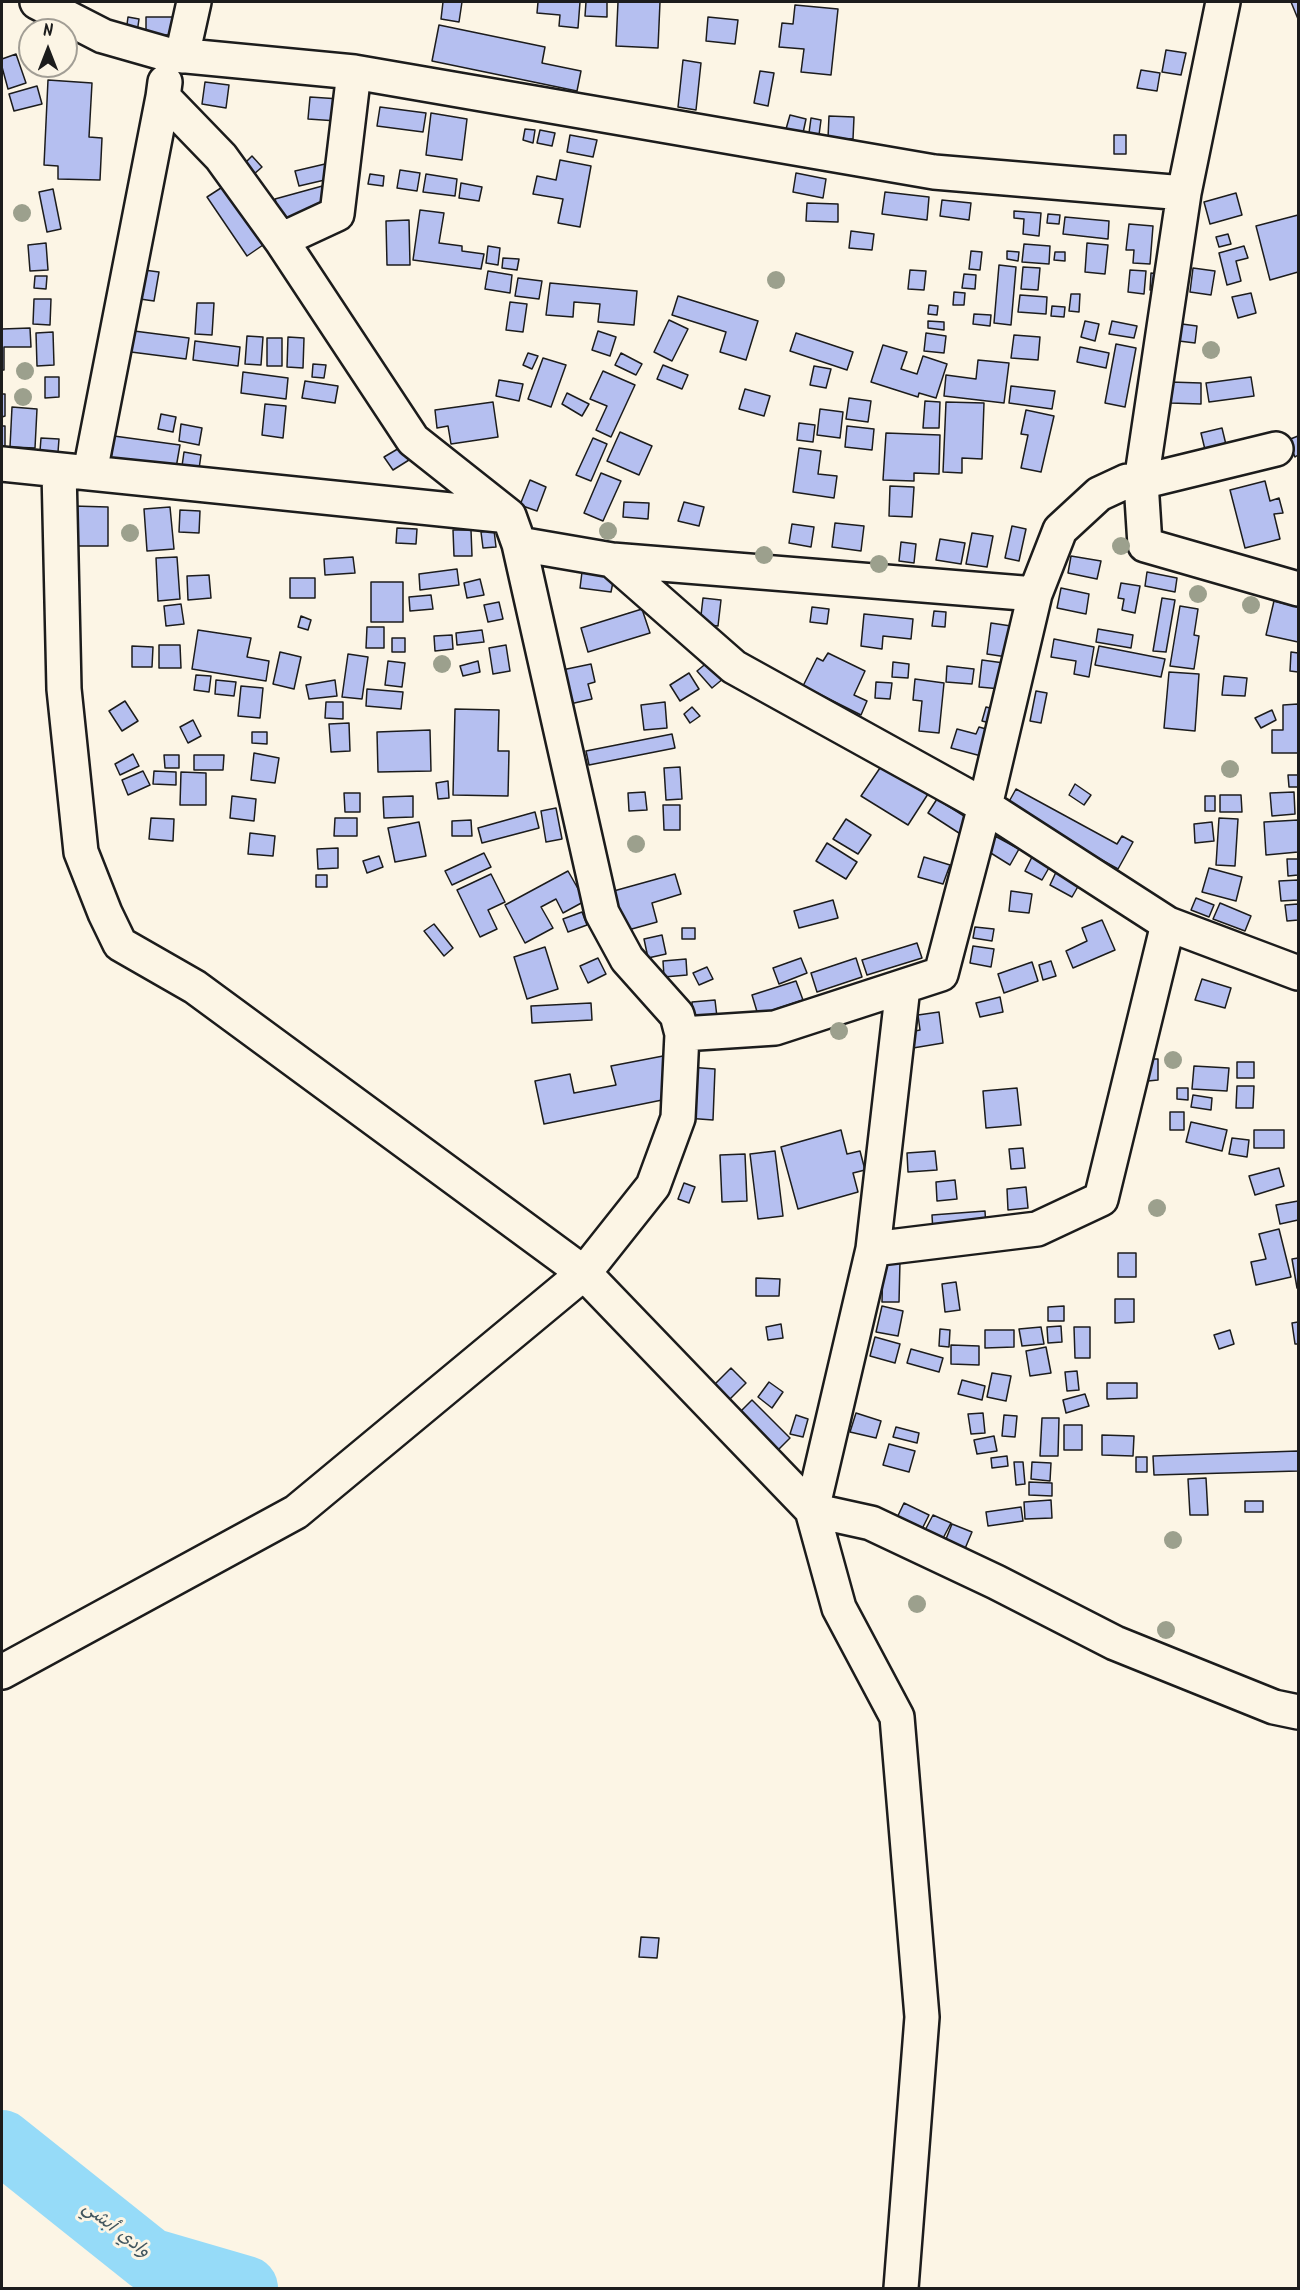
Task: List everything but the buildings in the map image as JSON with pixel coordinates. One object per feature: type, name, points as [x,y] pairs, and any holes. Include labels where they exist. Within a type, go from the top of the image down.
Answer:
[{"type":"street","points":[[37,2],[103,36],[174,55],[354,72],[934,172],[1184,193]]},
{"type":"street","points":[[194,2],[174,55],[75,471],[64,689],[80,840],[85,862],[120,944],[195,987],[584,1273],[812,1510],[839,1608],[897,1717],[922,2017],[901,2289]]},
{"type":"street","points":[[1223,2],[1184,193],[1141,482],[1145,545],[1299,589]]},
{"type":"street","points":[[281,240],[337,214],[354,72]]},
{"type":"street","points":[[2,1672],[296,1512],[584,1273],[653,1186],[678,1118],[682,1034],[676,1014],[627,959],[602,914],[514,530],[413,440],[281,240],[221,157],[164,97]]},
{"type":"street","points":[[682,1034],[775,1028],[941,974],[985,806],[1035,594],[1060,530],[1099,494],[1127,481],[1141,482],[1276,449]]},
{"type":"street","points":[[2,464],[75,471],[514,530],[612,560],[1035,594]]},
{"type":"street","points":[[612,560],[734,667],[985,806],[1168,924],[1299,973]]},
{"type":"street","points":[[873,1249],[1037,1229],[1101,1199],[1168,924]]},
{"type":"street","points":[[812,1510],[873,1249],[903,987]]},
{"type":"street","points":[[812,1510],[871,1523],[996,1582],[1115,1643],[1274,1707],[1299,1712]]},
{"type":"waterway","name":"وادي أبشي","points":[[2,2142],[150,2260],[246,2288]]}]
